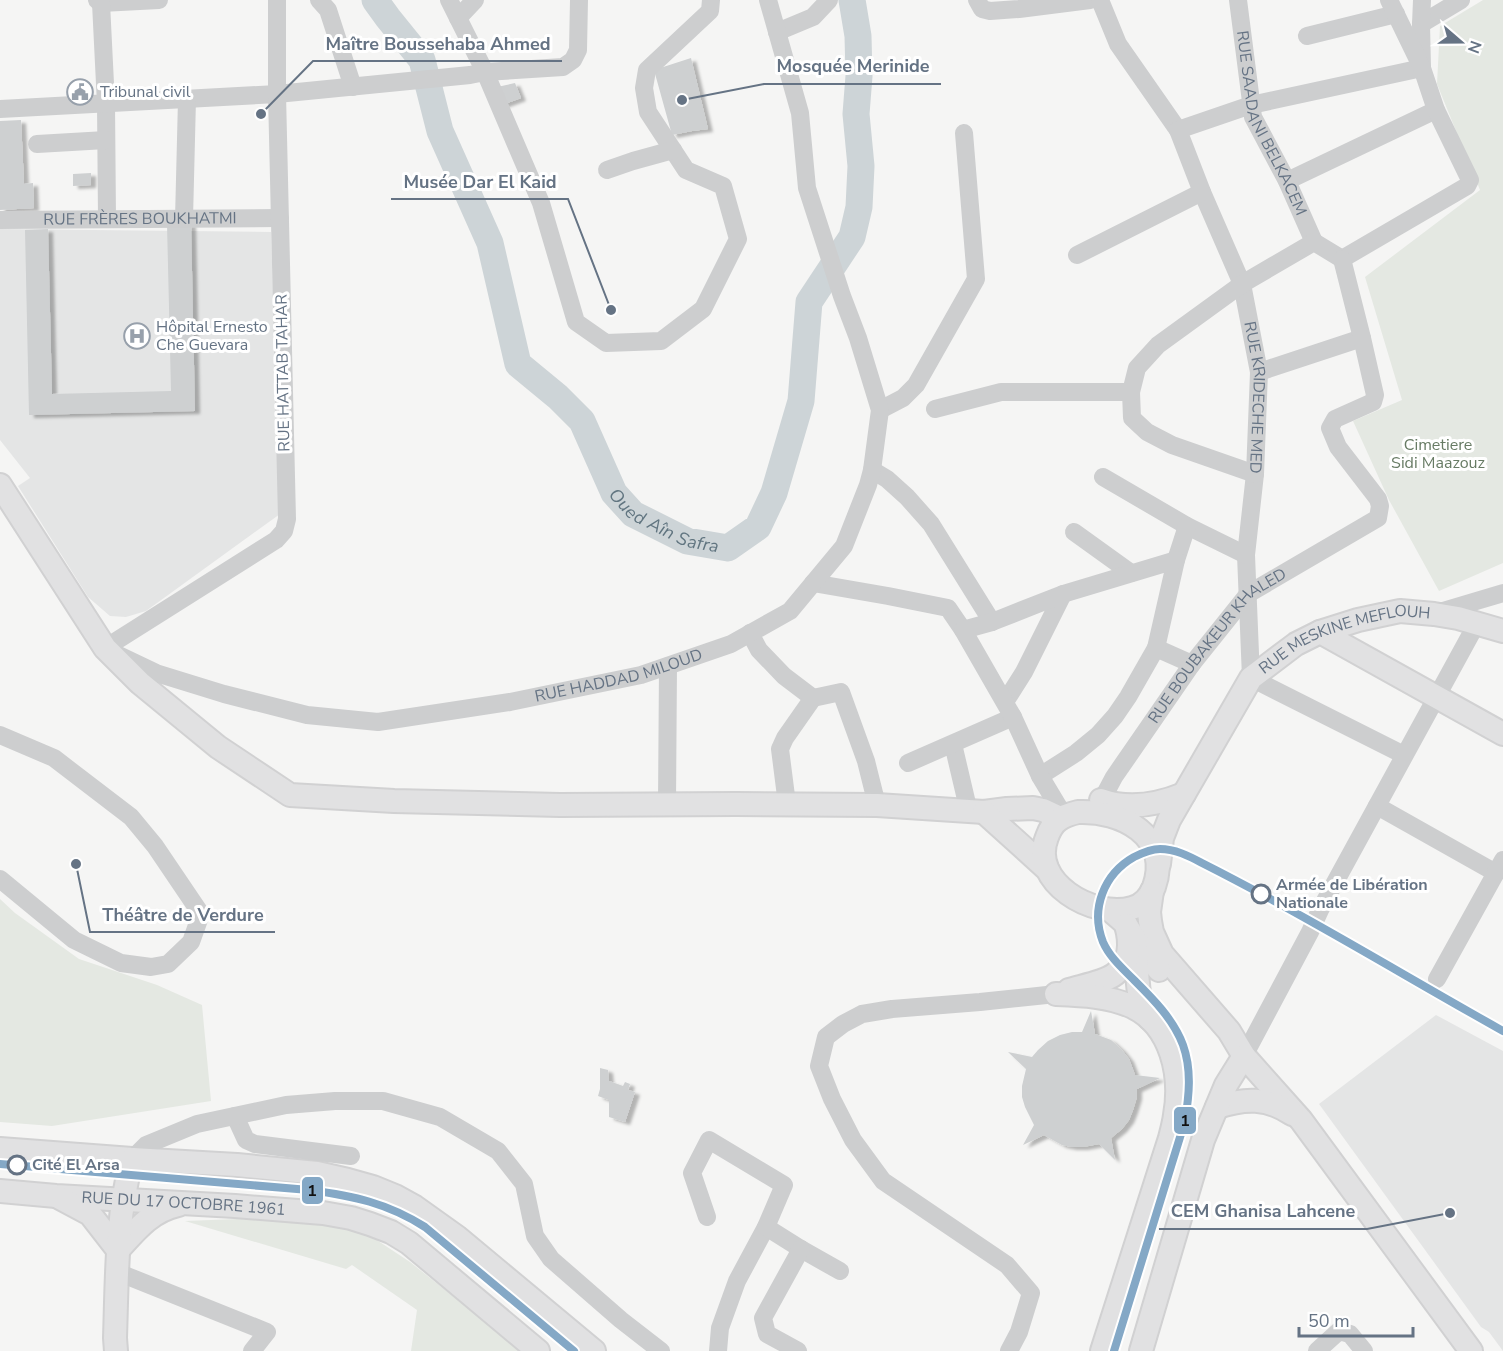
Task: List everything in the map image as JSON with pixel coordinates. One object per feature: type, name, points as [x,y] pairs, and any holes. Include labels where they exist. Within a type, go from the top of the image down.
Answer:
[{"type":"main road","points":[[0,485],[105,648],[140,683],[218,747],[290,795],[406,802],[560,805],[787,804],[977,812],[1033,808],[1062,817]]},
{"type":"main road","name":"RUE MESKINE MEFLOUH","points":[[1158,864],[1165,829],[1251,678],[1296,644],[1320,632],[1358,620],[1400,611],[1434,614],[1503,631]]},
{"type":"main road","points":[[1320,632],[1503,734]]},
{"type":"main road","points":[[1184,794],[1163,801],[1131,806],[1098,806],[1062,817],[1053,826],[1045,841],[1044,860],[1054,880],[1071,895],[1123,924],[1220,1040],[1244,1056]]},
{"type":"main road","name":"RUE MESKINE MEFLOUH","points":[[1124,821],[1144,821],[1156,818],[1167,812],[1184,794]]},
{"type":"main road","points":[[1056,994],[1115,974],[1125,960],[1130,945],[1123,924],[1122,910],[1139,906],[1146,900],[1156,882],[1158,864],[1155,849],[1147,837],[1139,829],[1112,816],[1098,806]]},
{"type":"main road","points":[[977,812],[1047,869]]},
{"type":"main road","points":[[1152,891],[1150,921],[1156,943],[1162,954],[1229,1031],[1244,1056],[1301,1120],[1471,1351]]},
{"type":"main road","points":[[1102,1351],[1175,1116],[1177,1094],[1176,1076],[1167,1041],[1141,1004],[1137,951],[1123,924]]},
{"type":"main road","points":[[1056,994],[1083,995],[1119,1002],[1134,1008],[1150,1019]]},
{"type":"main road","points":[[1141,1351],[1203,1140],[1226,1085],[1244,1056]]},
{"type":"main road","points":[[1217,1107],[1234,1101],[1269,1102],[1286,1109],[1301,1120]]},
{"type":"main road","points":[[0,1149],[237,1165],[317,1173],[348,1180],[395,1196],[415,1207],[457,1237],[594,1351]]},
{"type":"main road","points":[[116,1351],[114,1338],[118,1250],[127,1176],[132,1159]]},
{"type":"main road","name":"RUE DU 17 OCTOBRE 1961","points":[[0,1191],[235,1206],[323,1213],[351,1218],[391,1232],[421,1253],[538,1351]]},
{"type":"main road","points":[[56,1196],[90,1214],[118,1250]]},
{"type":"main road","points":[[118,1250],[143,1222],[166,1208],[183,1204]]},
{"type":"street","points":[[107,219],[106,104],[99,1],[159,0]]},
{"type":"street","name":"RUE HATTAB TAHAR","points":[[105,648],[276,540],[284,531],[287,519],[277,94],[277,0]]},
{"type":"street","points":[[319,0],[328,10],[353,87]]},
{"type":"street","points":[[449,0],[458,18],[478,74],[541,203],[576,322],[606,343],[661,341],[703,309],[738,239],[723,186],[686,170],[648,112],[644,88],[647,70],[710,11],[711,0]]},
{"type":"street","points":[[458,18],[476,0]]},
{"type":"street","points":[[0,109],[277,94],[563,67],[573,60],[578,50],[579,0]]},
{"type":"street","points":[[768,0],[777,32],[813,17],[829,0]]},
{"type":"street","points":[[980,4],[990,11],[1019,5],[1090,0]]},
{"type":"street","name":"RUE KRIDECHE MED","points":[[1100,0],[1118,44],[1178,130],[1242,284],[1259,372],[1255,474],[1246,555],[1251,678]]},
{"type":"street","name":"RUE SAADANI BELKACEM","points":[[1238,0],[1252,117],[1287,182],[1314,242]]},
{"type":"street","points":[[1422,0],[1420,24],[1422,69]]},
{"type":"street","points":[[1420,24],[1461,0]]},
{"type":"street","points":[[1307,36],[1392,7],[1422,69],[1436,110],[1470,180],[1470,184],[1342,259]]},
{"type":"street","name":"RUE HADDAD MILOUD","points":[[105,648],[156,673],[224,694],[307,714],[378,722],[510,702],[641,675],[731,644],[790,610],[844,546],[872,470],[880,410],[807,188],[800,113],[777,32]]},
{"type":"street","points":[[1178,130],[1251,105],[1422,69]]},
{"type":"street","points":[[184,219],[187,99]]},
{"type":"street","points":[[1287,182],[1436,110]]},
{"type":"street","points":[[880,410],[903,398],[916,386],[976,279],[964,133]]},
{"type":"street","points":[[37,144],[106,140]]},
{"type":"street","points":[[607,170],[633,160],[673,150]]},
{"type":"street","points":[[1077,255],[1202,192]]},
{"type":"street","name":"RUE FRÈRES BOUKHATMI","points":[[0,220],[280,218]]},
{"type":"street","points":[[1255,474],[1172,445],[1147,432],[1132,418],[1131,392],[1137,368],[1158,345],[1242,284],[1314,242],[1342,259],[1362,338],[1259,372]]},
{"type":"street","name":"RUE BOUBAKEUR KHALED","points":[[1098,806],[1114,777],[1192,664],[1248,594],[1378,518],[1380,506],[1378,499],[1338,447],[1330,428],[1335,419],[1372,402],[1375,395],[1362,338]]},
{"type":"street","points":[[935,409],[1001,392],[1131,392]]},
{"type":"street","points":[[872,470],[907,497],[931,524],[992,622]]},
{"type":"street","points":[[1103,477],[1187,526],[1246,555]]},
{"type":"street","points":[[1040,776],[1076,753],[1098,735],[1128,697],[1156,648],[1176,560],[1187,526]]},
{"type":"street","points":[[1074,532],[1131,573]]},
{"type":"street","points":[[963,630],[992,622],[1063,594],[1176,560]]},
{"type":"street","points":[[813,583],[948,608],[1009,709],[1062,817]]},
{"type":"street","points":[[1434,614],[1503,593]]},
{"type":"street","points":[[908,764],[953,744],[1009,709],[1024,672],[1063,594]]},
{"type":"street","points":[[1244,1056],[1320,910],[1477,623]]},
{"type":"street","points":[[750,633],[759,650],[784,676],[813,698]]},
{"type":"street","points":[[1156,648],[1192,664]]},
{"type":"street","points":[[667,804],[668,666]]},
{"type":"street","points":[[1251,678],[1404,755]]},
{"type":"street","points":[[787,804],[780,749],[785,738],[813,698],[841,692],[866,761],[877,806]]},
{"type":"street","points":[[0,735],[54,758],[131,817],[155,846],[201,914],[191,942],[168,964],[151,967],[121,963],[74,940],[0,879]]},
{"type":"street","points":[[953,744],[977,812]]},
{"type":"street","points":[[1377,807],[1499,867],[1437,979]]},
{"type":"street","points":[[1009,1351],[1019,1332],[1031,1293],[1007,1265],[883,1181],[853,1140],[832,1099],[819,1066],[826,1036],[862,1014],[1056,994]]},
{"type":"street","points":[[132,1159],[146,1145],[197,1124],[286,1105],[335,1101],[383,1101],[440,1117],[498,1150],[524,1184],[535,1236],[551,1259],[621,1320],[661,1351]]},
{"type":"street","points":[[235,1116],[246,1140],[255,1144],[351,1156]]},
{"type":"street","points":[[707,1217],[692,1173],[709,1140],[784,1185],[766,1227],[737,1281],[720,1328],[718,1351]]},
{"type":"street","points":[[766,1227],[840,1271]]},
{"type":"street","points":[[798,1351],[767,1334],[763,1318],[801,1249]]},
{"type":"street","points":[[117,1272],[267,1332],[252,1351]]},
{"type":"street","points":[[1317,1351],[1339,1331],[1350,1334],[1364,1351]]},
{"type":"shaded area","name":"Hôpital Ernesto Che Guevara","points":[[0,229],[271,232],[280,514],[146,611],[126,617],[110,616],[88,597],[18,486],[30,478],[0,440]]},
{"type":"shaded area","points":[[1436,1015],[1503,1051],[1503,1351],[1489,1332],[1481,1327],[1319,1104]]},
{"type":"green space","name":"Cimetiere Sidi Maazouz","points":[[1483,0],[1503,0],[1503,563],[1439,591],[1389,500],[1353,421],[1402,400],[1365,277],[1480,190],[1437,84],[1440,26]]},
{"type":"green space","points":[[0,899],[15,913],[79,959],[157,985],[202,1005],[211,1101],[52,1126],[0,1122]]},
{"type":"green space","points":[[284,1217],[363,1231],[410,1262],[522,1351],[411,1351],[417,1310],[352,1265],[346,1269],[185,1221]]},
{"type":"building","points":[[691,58],[708,129],[672,135],[654,70]]},
{"type":"building","points":[[515,83],[521,98],[502,105],[497,87]]},
{"type":"building","points":[[21,120],[24,184],[33,183],[34,208],[0,210],[0,121]]},
{"type":"building","points":[[91,173],[91,185],[73,186],[73,174]]},
{"type":"building","points":[[191,223],[195,411],[29,415],[25,230],[48,229],[52,394],[171,391],[167,224]]},
{"type":"building","points":[[1091,1011],[1095,1034],[1111,1040],[1121,1049],[1129,1059],[1135,1075],[1160,1078],[1137,1089],[1137,1097],[1129,1120],[1111,1138],[1115,1160],[1099,1144],[1072,1147],[1062,1145],[1044,1135],[1023,1145],[1034,1125],[1022,1097],[1026,1069],[1008,1052],[1032,1057],[1048,1041],[1060,1035],[1082,1032]]},
{"type":"building","points":[[600,1068],[608,1070],[609,1081],[623,1086],[625,1082],[630,1084],[628,1090],[635,1092],[625,1122],[609,1117],[609,1100],[598,1096]]},
{"type":"waterway","name":"Oued Aîn Safra","points":[[375,0],[422,60],[440,131],[490,243],[518,364],[558,397],[582,421],[614,493],[633,514],[687,541],[728,548],[758,527],[774,493],[801,401],[809,302],[852,237],[859,207],[861,166],[856,114],[859,76],[858,36],[852,0]]},
{"type":"transit line","name":"1","points":[[1114,1351],[1185,1121],[1189,1083],[1186,1054],[1179,1035],[1154,1000],[1108,952],[1099,930],[1098,917],[1102,894],[1115,873],[1124,864],[1150,850],[1166,849],[1187,855],[1316,924],[1503,1031]]},
{"type":"transit line","name":"1","points":[[0,1164],[309,1190],[341,1195],[383,1206],[425,1227],[574,1351]]},
{"type":"place","name":"Tribunal civil","points":[[80,92]]},
{"type":"place","name":"Mosquée Merinide","points":[[682,100]]},
{"type":"place","name":"Maître Boussehaba Ahmed","points":[[261,114]]},
{"type":"place","name":"Musée Dar El Kaid","points":[[611,310]]},
{"type":"place","name":"Hôpital Ernesto Che Guevara","points":[[137,336]]},
{"type":"place","name":"Théâtre de Verdure","points":[[76,864]]},
{"type":"place","name":"Armée de Libération Nationale","points":[[1261,894]]},
{"type":"place","name":"Cité El Arsa","points":[[17,1165]]},
{"type":"place","name":"CEM Ghanisa Lahcene","points":[[1450,1213]]}]
